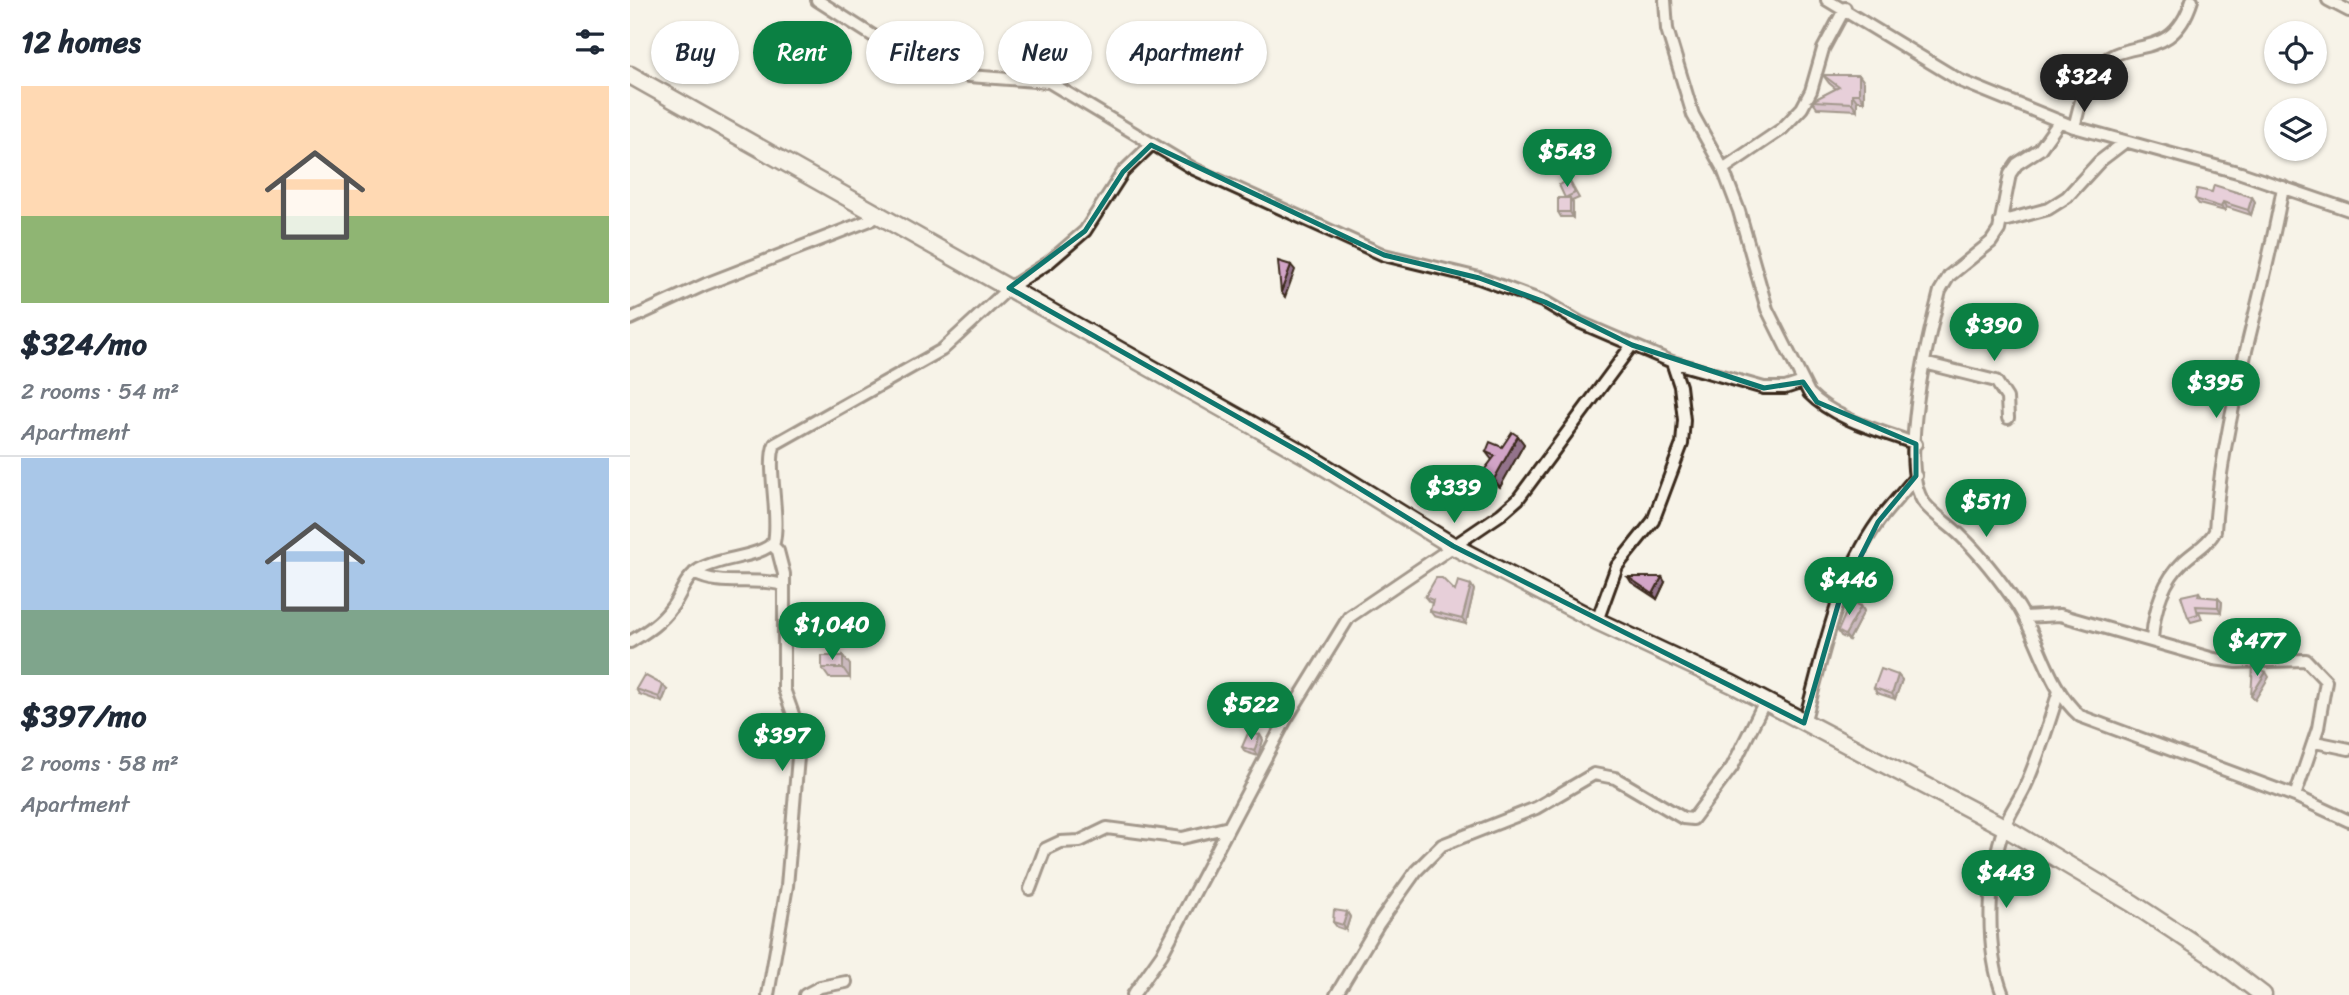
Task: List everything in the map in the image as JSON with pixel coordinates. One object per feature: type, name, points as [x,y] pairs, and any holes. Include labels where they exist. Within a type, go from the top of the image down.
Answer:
[{"type":"street","points":[[817,0],[912,63],[969,76],[1049,82],[1194,169],[1384,255],[1505,288],[1545,302],[1579,322],[1672,362],[1764,388],[1785,388],[1803,382]]},
{"type":"street","points":[[1665,0],[1667,29],[1693,115],[1723,169],[1739,211],[1767,309],[1803,382],[1817,402],[1916,444]]},
{"type":"street","points":[[1827,0],[1845,8],[1961,81],[2074,127],[2283,187],[2349,210]]},
{"type":"street","points":[[2074,127],[2092,74],[2097,67],[2103,61],[2178,33],[2188,18],[2192,0]]},
{"type":"street","points":[[2328,0],[2349,11]]},
{"type":"street","points":[[1723,169],[1782,129],[1802,108],[1811,91],[1823,49],[1845,8]]},
{"type":"street","points":[[630,75],[1307,456],[1453,546],[1597,621],[1732,684],[2004,827],[2143,910],[2208,953],[2263,995]]},
{"type":"street","points":[[2060,121],[2040,149],[2017,164],[2010,174],[1999,230],[1991,242],[1949,276],[1940,291],[1924,363],[1916,444],[1918,493],[1924,502],[1976,551],[2025,617],[2059,691],[2080,716],[2295,796],[2349,821]]},
{"type":"street","points":[[2000,222],[2048,209],[2067,197],[2100,161],[2125,142]]},
{"type":"street","points":[[630,642],[661,621],[694,573],[720,560],[763,550],[771,544],[778,525],[772,459],[775,444],[942,350],[1009,288],[1048,263],[1085,231],[1123,172],[1152,145]]},
{"type":"street","points":[[2152,639],[2154,617],[2162,593],[2181,564],[2211,539],[2215,531],[2219,483],[2247,336],[2274,237],[2283,187]]},
{"type":"street","points":[[630,319],[706,284],[883,215]]},
{"type":"street","points":[[1133,995],[1162,954],[1314,670],[1349,617],[1501,514],[1518,499],[1632,345]]},
{"type":"street","points":[[1597,621],[1617,566],[1653,521],[1682,444],[1684,420],[1680,386],[1672,362]]},
{"type":"street","points":[[1924,363],[1996,381],[2007,398],[2008,418]]},
{"type":"street","points":[[1804,723],[1840,597],[1856,560],[1878,522],[1916,476]]},
{"type":"street","points":[[768,995],[787,886],[800,745],[798,720],[787,697],[782,674],[783,584],[781,561],[771,544]]},
{"type":"street","points":[[694,573],[712,582],[763,581],[783,584]]},
{"type":"street","points":[[2025,617],[2060,615],[2135,638],[2152,639],[2214,659],[2236,662],[2306,660],[2325,678],[2315,742],[2295,796]]},
{"type":"street","points":[[2003,995],[1997,980],[1989,926],[2004,827],[2025,788],[2059,691]]},
{"type":"street","points":[[1336,995],[1379,923],[1416,871],[1442,845],[1536,808],[1594,774],[1615,778],[1683,818],[1693,819],[1732,767],[1764,703]]},
{"type":"street","points":[[2315,742],[2349,749]]},
{"type":"street","points":[[1030,889],[1045,849],[1060,842],[1080,841],[1104,828],[1182,838],[1229,827]]},
{"type":"street","points":[[805,995],[820,987],[846,982]]},
{"type":"highlighted area","points":[[1151,145],[1384,255],[1479,278],[1545,302],[1632,345],[1764,388],[1803,382],[1817,402],[1916,444],[1916,476],[1878,522],[1840,598],[1804,723],[1453,546],[1307,456],[1009,288],[1085,231],[1123,172]]},
{"type":"building","points":[[1823,75],[1859,75],[1859,94],[1852,94],[1852,103],[1812,101],[1839,87]]},
{"type":"building","points":[[1569,180],[1575,193],[1565,198],[1559,185]]},
{"type":"building","points":[[2214,185],[2252,197],[2248,210],[2223,202],[2221,207],[2195,199],[2197,189],[2212,192]]},
{"type":"building","points":[[1558,198],[1570,198],[1570,212],[1558,212]]},
{"type":"building","points":[[1278,261],[1291,265],[1281,292]]},
{"type":"building","points":[[1512,432],[1518,436],[1494,479],[1482,473],[1495,456],[1486,452],[1490,442],[1502,447]]},
{"type":"building","points":[[1628,577],[1662,577],[1653,594]]},
{"type":"building","points":[[1436,578],[1442,578],[1455,591],[1458,581],[1471,585],[1462,619],[1430,611],[1433,600],[1425,597]]},
{"type":"building","points":[[2199,592],[2198,596],[2218,598],[2218,607],[2196,606],[2198,614],[2188,617],[2181,596]]},
{"type":"building","points":[[1851,601],[1861,606],[1845,635],[1838,631]]},
{"type":"building","points":[[822,656],[843,656],[843,668],[822,668]]},
{"type":"building","points":[[2253,666],[2266,672],[2251,696]]},
{"type":"building","points":[[1881,669],[1898,675],[1892,694],[1874,688]]},
{"type":"building","points":[[644,675],[663,685],[659,697],[636,689]]},
{"type":"building","points":[[1248,733],[1260,735],[1254,751],[1242,747]]},
{"type":"building","points":[[1334,910],[1347,912],[1343,925],[1333,922]]}]
